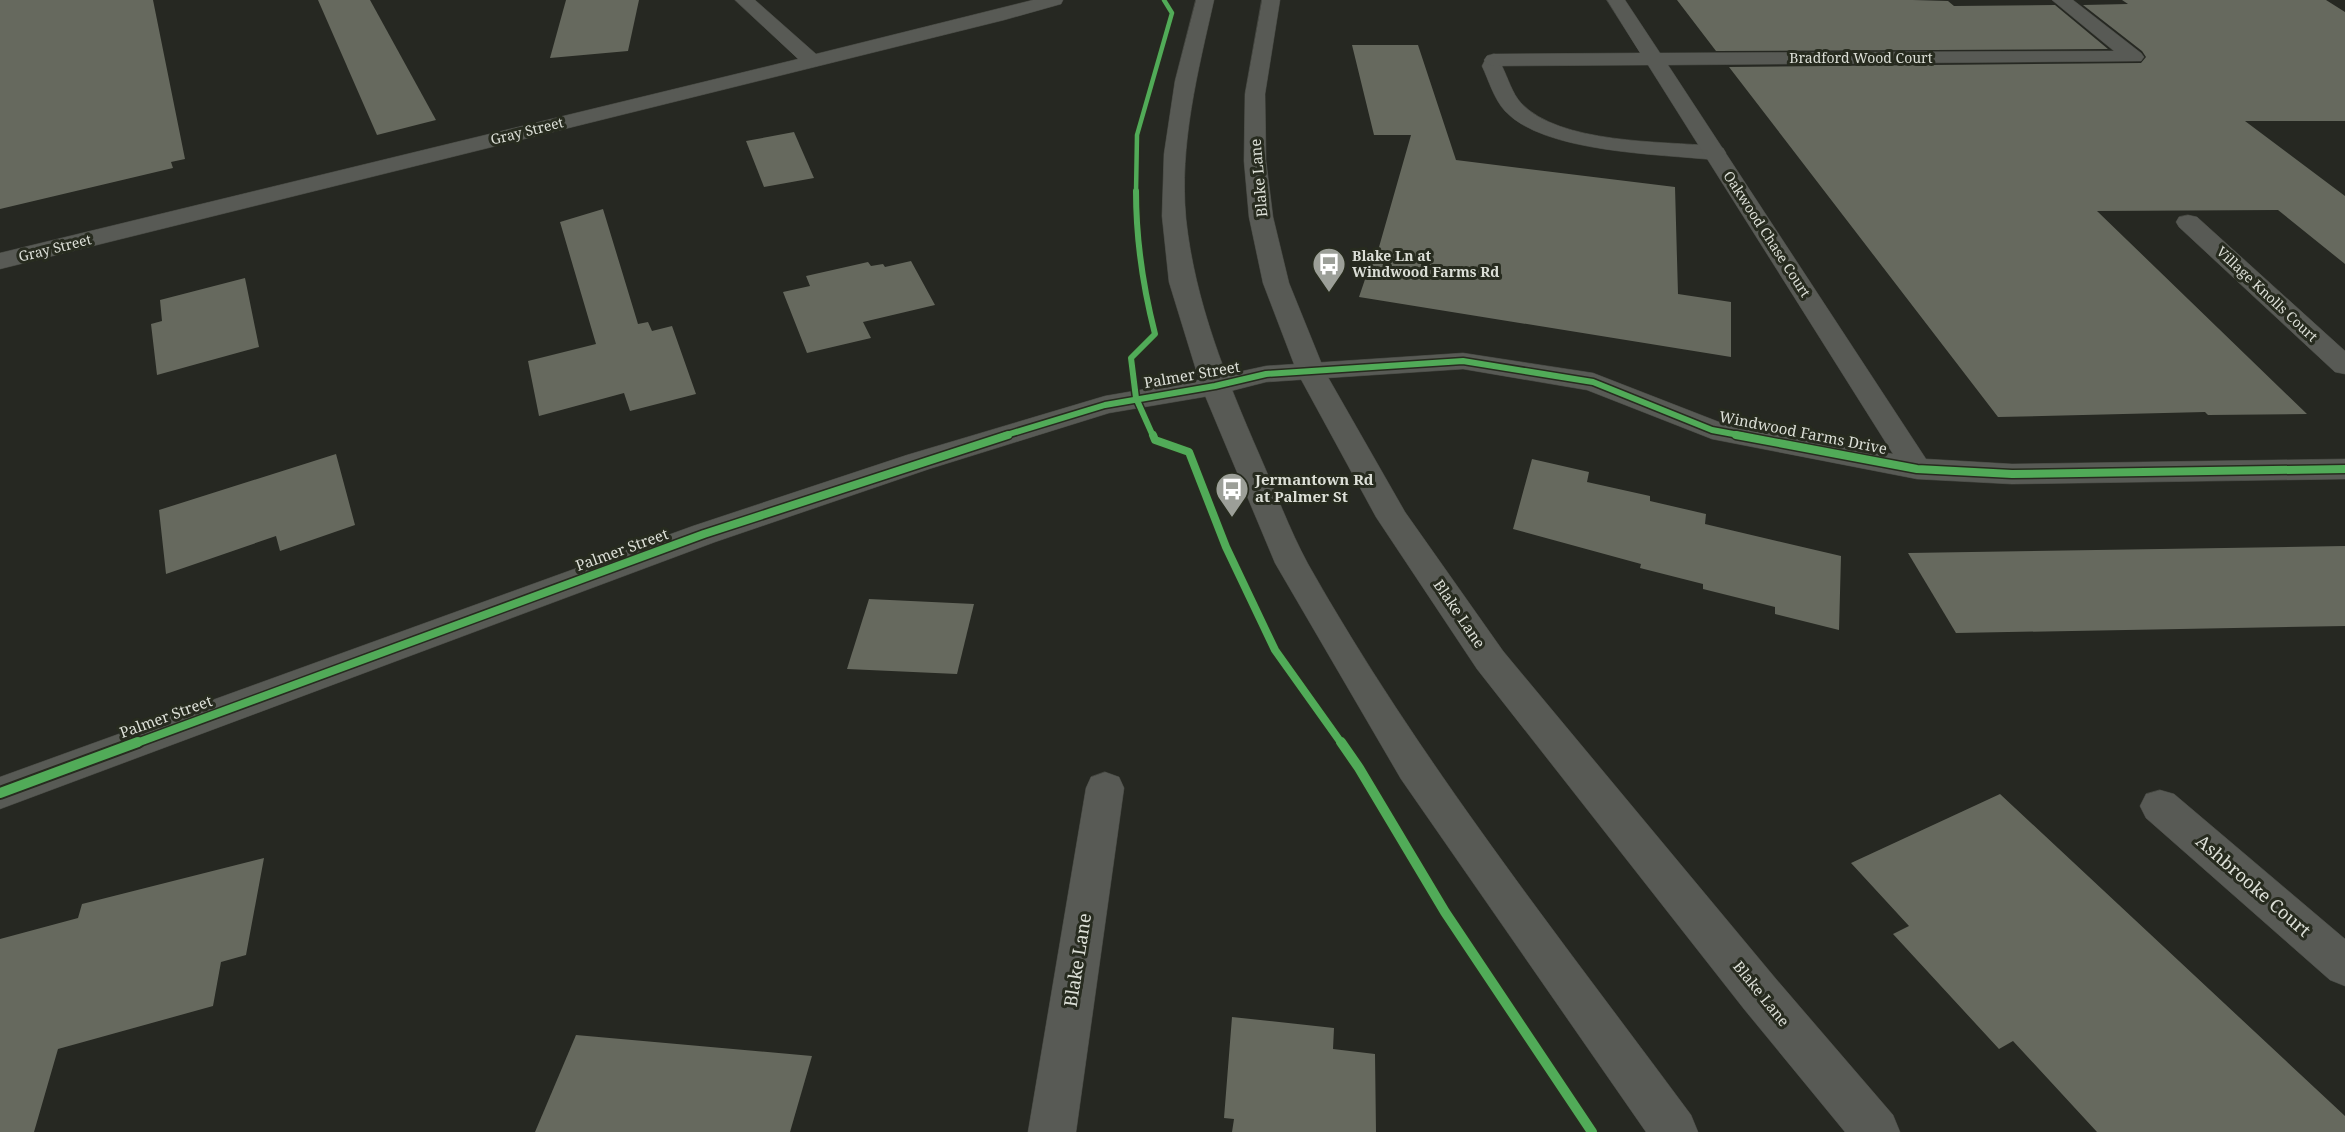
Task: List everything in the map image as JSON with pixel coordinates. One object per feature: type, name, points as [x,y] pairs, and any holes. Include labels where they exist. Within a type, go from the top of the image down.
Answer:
[{"type":"street","points":[[744,0],[812,61]]},
{"type":"street","name":"Gray Street","points":[[0,261],[997,16],[1054,0]]},
{"type":"street","points":[[1205,0],[1185,81],[1175,154],[1174,216],[1182,282],[1215,386],[1291,563],[1414,768],[1674,1132]]},
{"type":"street","name":"Blake Lane","points":[[1271,0],[1255,94],[1255,161],[1261,217],[1276,283],[1311,372],[1392,517],[1490,660],[1752,984],[1876,1132]]},
{"type":"street","name":"Oakwood Chase Court","points":[[1616,0],[1917,469]]},
{"type":"street","name":"Bradford Wood Court","points":[[1715,153],[1581,138],[1532,122],[1512,106],[1492,66],[1494,60],[2134,57],[2061,0]]},
{"type":"street","name":"Village Knolls Court","points":[[2188,222],[2345,366]]},
{"type":"street","name":"Windwood Farms Drive","points":[[1266,374],[1463,361],[1484,364],[1593,382],[1712,430],[1917,469],[2012,474],[2345,469]]},
{"type":"street","name":"Palmer Street","points":[[0,793],[692,538],[906,466],[1105,405],[1215,386],[1266,374]]},
{"type":"street","name":"Blake Lane","points":[[1052,1132],[1105,788]]},
{"type":"street","name":"Ashbrooke Court","points":[[2160,806],[2345,966]]},
{"type":"building","points":[[0,0],[153,0],[185,159],[171,162],[173,168],[0,209]]},
{"type":"building","points":[[318,0],[370,0],[436,120],[377,135]]},
{"type":"building","points":[[566,0],[639,0],[628,51],[550,58]]},
{"type":"building","points":[[1677,0],[1913,0],[1948,1],[1954,6],[2055,5],[2108,49],[1716,51]]},
{"type":"building","points":[[2122,0],[2326,0],[2345,12],[2345,121],[2245,121],[2345,196],[2345,264],[2278,210],[2097,211],[2307,414],[2208,415],[2205,412],[1998,417],[1729,67],[2141,63],[2146,57],[2142,51],[2083,5],[2128,4]]},
{"type":"building","points":[[1352,45],[1418,45],[1456,160],[1675,187],[1678,294],[1731,302],[1731,357],[1359,297],[1376,247],[1379,247],[1411,135],[1374,135]]},
{"type":"building","points":[[794,132],[814,178],[764,187],[746,141]]},
{"type":"building","points":[[603,209],[638,324],[648,322],[652,331],[672,326],[696,394],[630,411],[624,393],[539,416],[528,361],[596,344],[560,222]]},
{"type":"building","points":[[911,261],[935,305],[863,322],[871,338],[807,353],[783,292],[810,286],[806,276],[868,262],[871,266],[883,264],[885,267]]},
{"type":"building","points":[[245,278],[259,347],[157,375],[151,324],[162,321],[160,300]]},
{"type":"building","points":[[336,454],[355,525],[280,551],[276,536],[166,574],[159,510]]},
{"type":"building","points":[[1532,459],[1589,472],[1587,482],[1650,496],[1650,501],[1706,514],[1705,524],[1841,556],[1839,630],[1775,614],[1775,607],[1703,589],[1703,584],[1640,568],[1641,564],[1513,529]]},
{"type":"building","points":[[2345,546],[2345,626],[1956,633],[1908,553]]},
{"type":"building","points":[[869,599],[974,604],[957,674],[847,669]]},
{"type":"building","points":[[2000,794],[2345,1116],[2345,1132],[2097,1132],[2013,1041],[1999,1049],[1893,934],[1909,926],[1851,863]]},
{"type":"building","points":[[264,858],[246,955],[221,962],[213,1006],[58,1049],[34,1132],[0,1132],[0,939],[78,918],[82,904]]},
{"type":"building","points":[[1232,1017],[1334,1028],[1333,1049],[1375,1054],[1376,1132],[1232,1132],[1234,1119],[1224,1118]]},
{"type":"building","points":[[576,1035],[812,1056],[790,1132],[535,1132]]},
{"type":"cycle path","points":[[1164,0],[1172,13],[1137,135],[1136,216],[1144,290],[1155,334],[1131,358],[1136,398],[1155,440],[1189,452],[1226,547],[1275,650],[1359,768],[1445,912],[1592,1132]]},
{"type":"cycle path","points":[[0,793],[704,534],[918,462],[1105,405],[1215,386],[1266,374],[1463,361],[1593,382],[1712,430],[1917,469],[2012,474],[2345,469]]},
{"type":"place","name":"Blake Ln at Windwood Farms Rd","points":[[1329,293]]},
{"type":"place","name":"Jermantown Rd at Palmer St","points":[[1232,518]]}]
